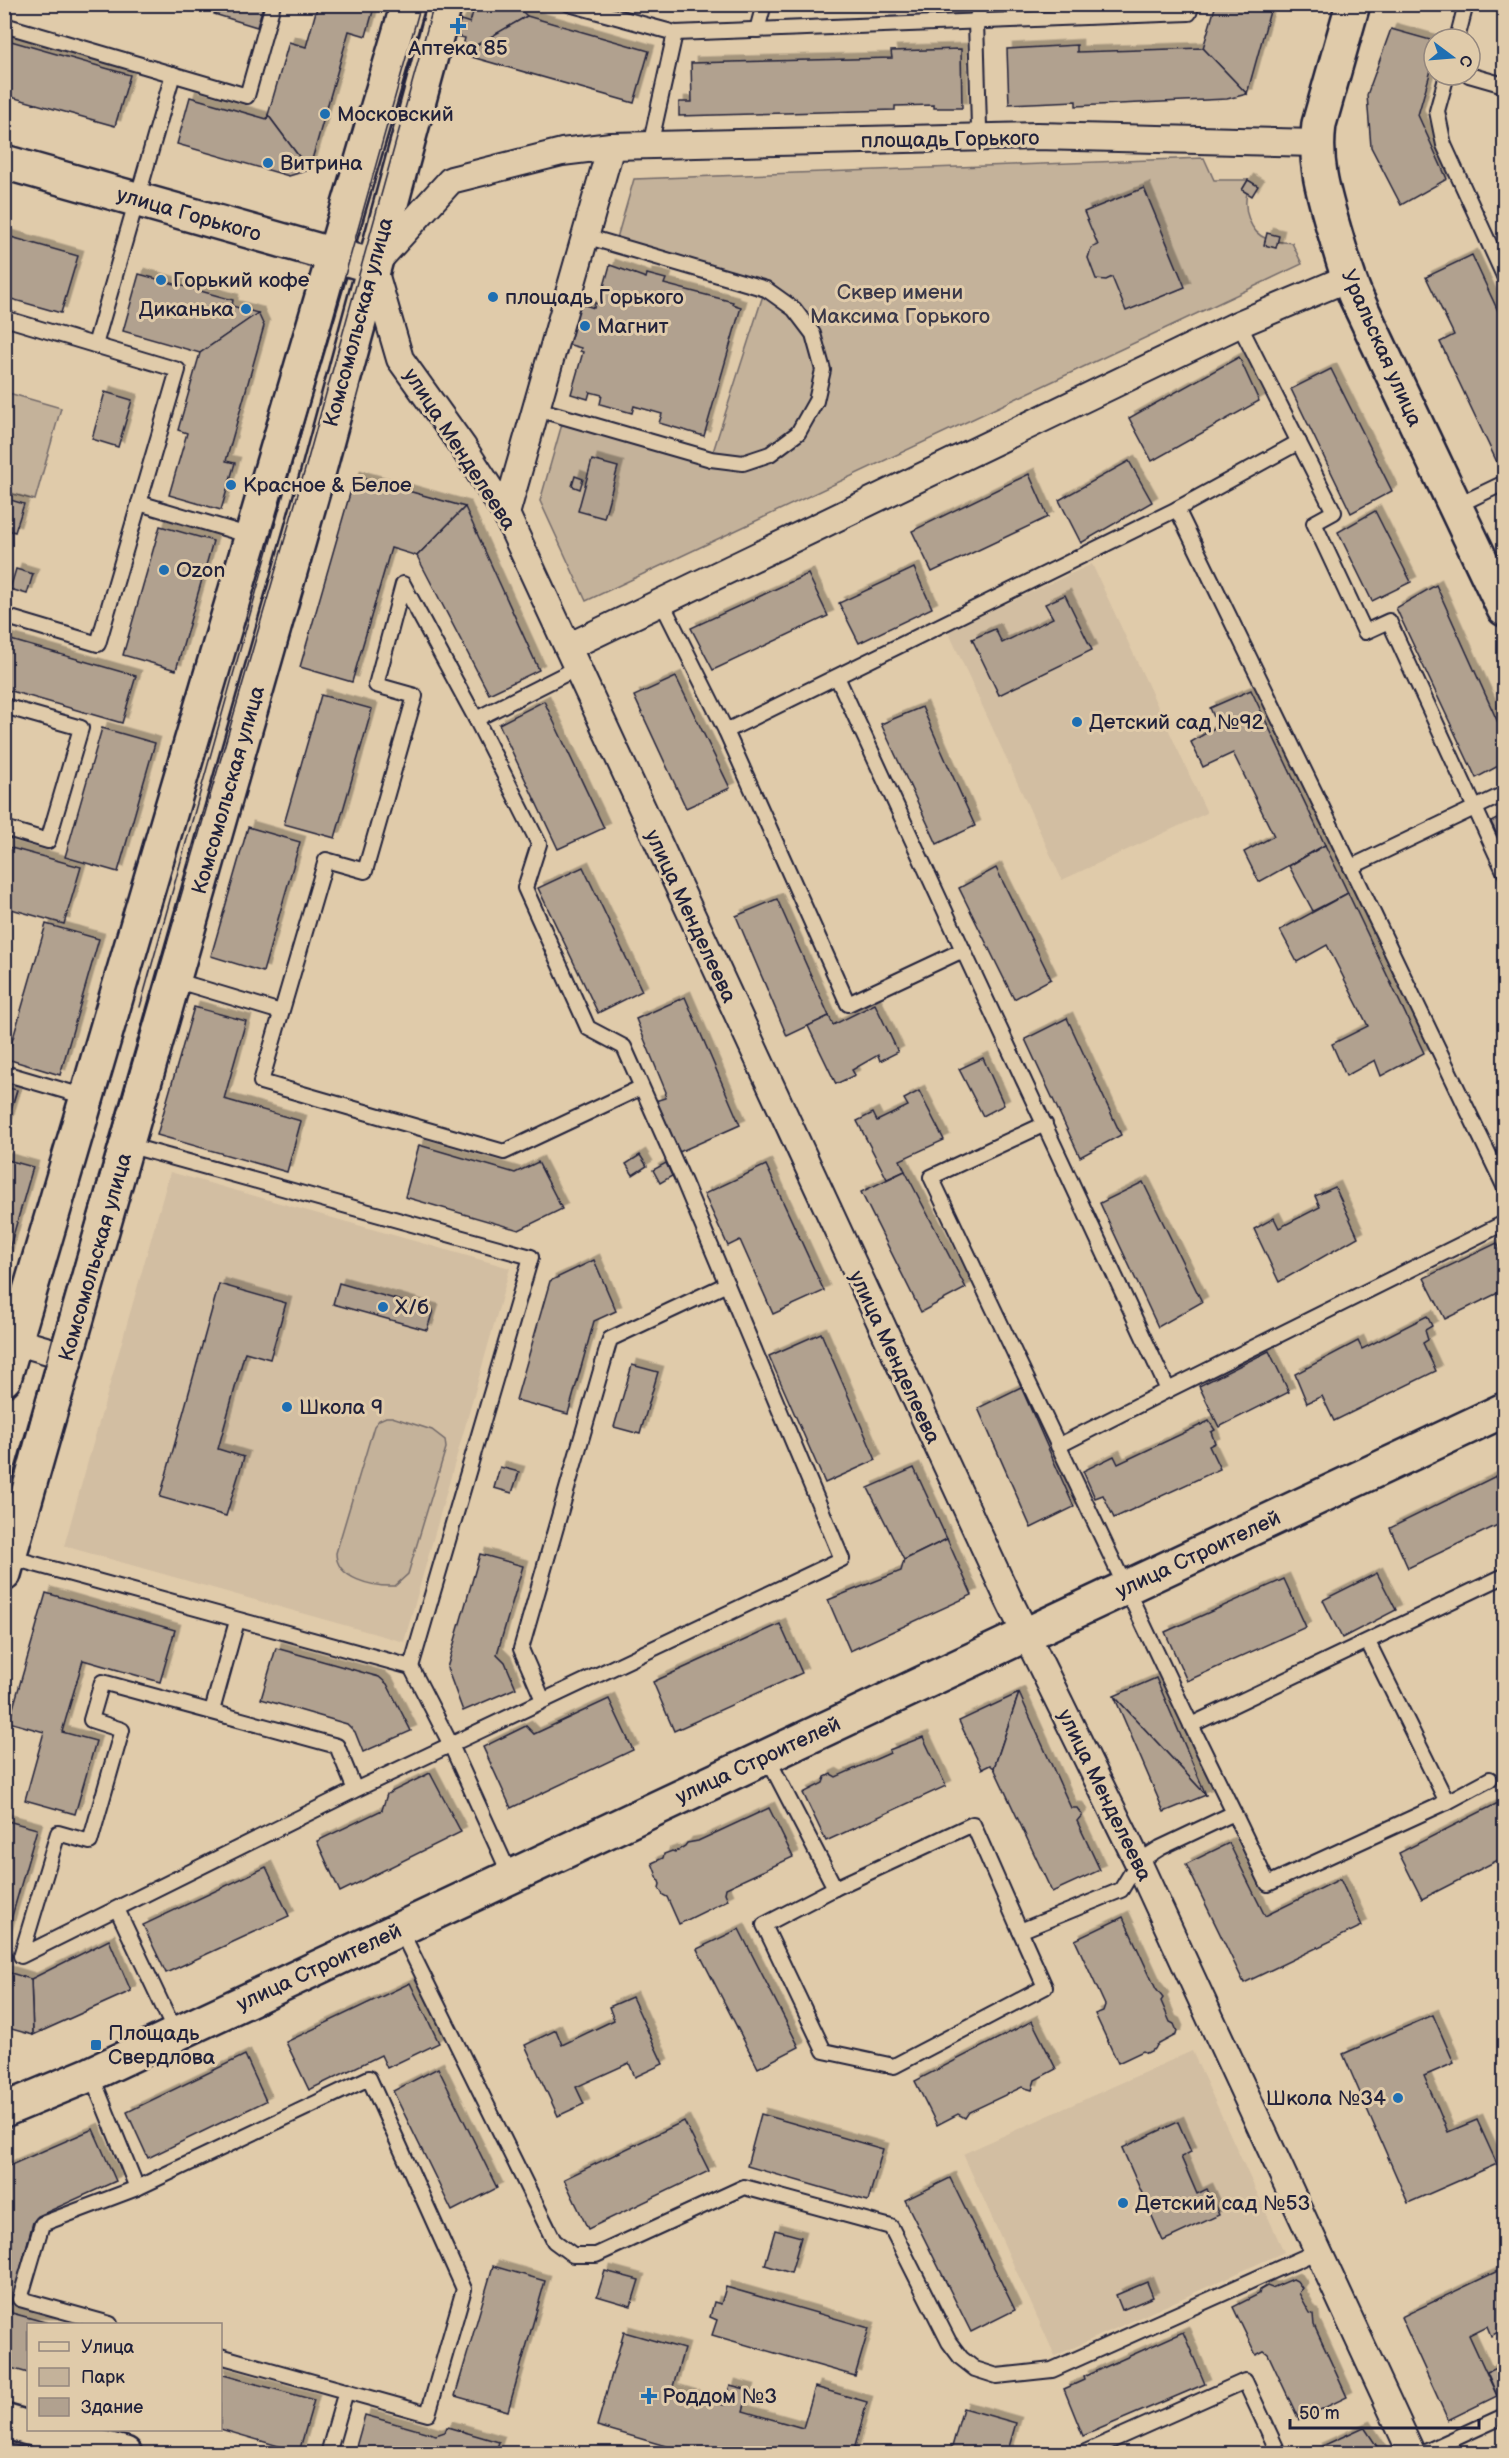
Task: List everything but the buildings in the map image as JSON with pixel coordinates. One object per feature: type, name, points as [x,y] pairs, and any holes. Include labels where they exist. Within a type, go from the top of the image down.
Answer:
[{"type":"main road","name":"Комсомольская улица","points":[[4,1379],[10,1340],[86,1097],[408,4]]},
{"type":"main road","name":"Комсомольская улица","points":[[7,1566],[319,470],[445,4]]},
{"type":"main road","name":"Уральская улица","points":[[1353,4],[1319,123],[1317,143],[1319,177],[1348,278],[1504,609]]},
{"type":"main road","name":"улица Горького","points":[[4,162],[373,266]]},
{"type":"main road","name":"улица Строителей","points":[[6,2109],[91,2074],[1504,1410]]},
{"type":"main road","points":[[4,2421],[27,2428]]},
{"type":"main road","points":[[40,2431],[125,2454]]},
{"type":"street","name":"площадь Горького","points":[[373,266],[451,180],[562,153],[612,146],[1037,136],[1317,143]]},
{"type":"street","points":[[506,514],[612,146]]},
{"type":"street","name":"улица Менделеева","points":[[373,266],[400,359],[463,447],[506,514],[794,1139],[1026,1634],[1138,1862],[1412,2454]]},
{"type":"street","points":[[572,657],[662,603],[1239,324],[1348,278]]},
{"type":"street","points":[[10,1340],[66,1356]]},
{"type":"lane","points":[[4,25],[247,96],[273,4]]},
{"type":"lane","points":[[569,4],[675,33],[1190,14],[1192,4]]},
{"type":"lane","points":[[757,30],[764,4]]},
{"type":"lane","points":[[979,128],[976,21],[981,4]]},
{"type":"lane","points":[[1460,27],[1467,4]]},
{"type":"lane","points":[[650,146],[675,33]]},
{"type":"lane","points":[[95,345],[173,74]]},
{"type":"lane","points":[[1482,79],[1504,85]]},
{"type":"lane","points":[[1444,87],[1437,111],[1444,146],[1504,276]]},
{"type":"lane","points":[[537,409],[711,459],[743,463],[770,454],[798,433],[816,401],[823,370],[813,334],[794,309],[775,295],[766,289],[585,236]]},
{"type":"lane","points":[[4,318],[178,370],[98,644],[4,616]]},
{"type":"lane","points":[[1239,324],[1334,512],[1314,523],[1365,632],[1389,621],[1504,871]]},
{"type":"lane","points":[[726,731],[1177,509],[1299,442]]},
{"type":"lane","points":[[1456,506],[1504,483]]},
{"type":"lane","points":[[139,503],[251,536]]},
{"type":"lane","points":[[1177,509],[1504,1186]]},
{"type":"lane","points":[[355,1790],[337,1746],[102,1682],[91,1720],[122,1730],[90,1842],[58,1833],[21,1956],[355,1790],[842,1559],[684,1182],[640,1088],[624,1047],[588,1028],[525,888],[539,844],[476,719],[403,584],[376,685],[415,696],[365,871],[326,860],[261,1082],[504,1152],[640,1088]]},
{"type":"lane","points":[[662,603],[726,731],[848,1004],[963,950]]},
{"type":"lane","points":[[476,719],[572,657]]},
{"type":"lane","points":[[837,677],[1168,1390]]},
{"type":"lane","points":[[4,706],[81,728],[48,841],[4,828]]},
{"type":"lane","points":[[1351,867],[1504,794]]},
{"type":"lane","points":[[174,980],[281,1012]]},
{"type":"lane","points":[[4,1073],[86,1097]]},
{"type":"lane","points":[[1045,1124],[931,1177],[1124,1588],[1268,1884],[1447,1802],[1490,1779]]},
{"type":"lane","points":[[127,1145],[531,1257],[411,1667],[452,1745],[511,1877]]},
{"type":"lane","points":[[1058,1446],[1504,1223]]},
{"type":"lane","points":[[543,1700],[521,1649],[610,1339],[727,1284]]},
{"type":"lane","points":[[7,1566],[237,1621],[411,1667]]},
{"type":"lane","points":[[1191,1725],[1504,1576]]},
{"type":"lane","points":[[212,1712],[237,1621]]},
{"type":"lane","points":[[1368,1642],[1447,1802]]},
{"type":"lane","points":[[766,1757],[835,1888]]},
{"type":"lane","points":[[1020,1931],[1121,1890],[1138,1862],[1160,1848],[1234,1813]]},
{"type":"lane","points":[[973,1824],[1020,1931],[1045,1987],[894,2066],[824,2051],[764,1926],[835,1888],[973,1824]]},
{"type":"lane","points":[[117,1909],[176,2034]]},
{"type":"lane","points":[[400,1929],[554,2241],[573,2255],[596,2255],[744,2187],[891,2227],[948,2342],[961,2358],[975,2369],[997,2376],[1052,2370],[1187,2303],[1318,2252]]},
{"type":"lane","points":[[91,2074],[137,2188]]},
{"type":"lane","points":[[103,2323],[20,2299],[42,2224],[137,2188],[369,2078],[464,2289],[428,2414],[222,2357]]},
{"type":"lane","points":[[1081,2454],[1245,2381],[1279,2454]]},
{"type":"lane","points":[[328,2454],[346,2391]]},
{"type":"lane","points":[[1421,2454],[1504,2415]]},
{"type":"shaded area","name":"Детский сад №92","points":[[1092,564],[1207,813],[1062,880],[948,631]]},
{"type":"shaded area","name":"Школа 9","points":[[170,1172],[510,1268],[404,1642],[64,1546]]},
{"type":"shaded area","name":"Детский сад №53","points":[[1192,2051],[1284,2252],[1055,2356],[963,2154]]},
{"type":"green space","name":"Сквер имени Максима Горького","points":[[1204,158],[1214,180],[1248,180],[1242,190],[1247,193],[1246,207],[1252,226],[1256,232],[1267,239],[1292,243],[1302,264],[586,601],[540,501],[564,417],[711,458],[765,289],[615,245],[634,179]]},
{"type":"green space","points":[[5,392],[61,408],[35,500],[5,492]]},
{"type":"green space","points":[[386,1417],[432,1430],[445,1440],[446,1448],[408,1574],[395,1586],[376,1585],[357,1580],[342,1569],[336,1553],[374,1426]]},
{"type":"tram line","points":[[140,1007],[421,4]]},
{"type":"tram line","points":[[4,1517],[59,1315],[306,466],[434,4]]},
{"type":"tram line","points":[[4,2442],[45,2454]]},
{"type":"place","name":"Аптека 85","points":[[458,26]]},
{"type":"place","name":"Московский","points":[[325,114]]},
{"type":"place","name":"Витрина","points":[[268,163]]},
{"type":"place","name":"Горький кофе","points":[[161,280]]},
{"type":"place","name":"площадь Горького","points":[[493,297]]},
{"type":"place","name":"Диканька","points":[[246,309]]},
{"type":"place","name":"Магнит","points":[[585,326]]},
{"type":"place","name":"Красное & Белое","points":[[231,485]]},
{"type":"place","name":"Ozon","points":[[164,570]]},
{"type":"place","name":"Детский сад №92","points":[[1077,722]]},
{"type":"place","name":"Х/б","points":[[383,1307]]},
{"type":"place","name":"Школа 9","points":[[287,1407]]},
{"type":"place","name":"Площадь Свердлова","points":[[96,2045]]},
{"type":"place","name":"Школа №34","points":[[1398,2098]]},
{"type":"place","name":"Детский сад №53","points":[[1123,2203]]},
{"type":"place","name":"Роддом №3","points":[[649,2396]]}]
